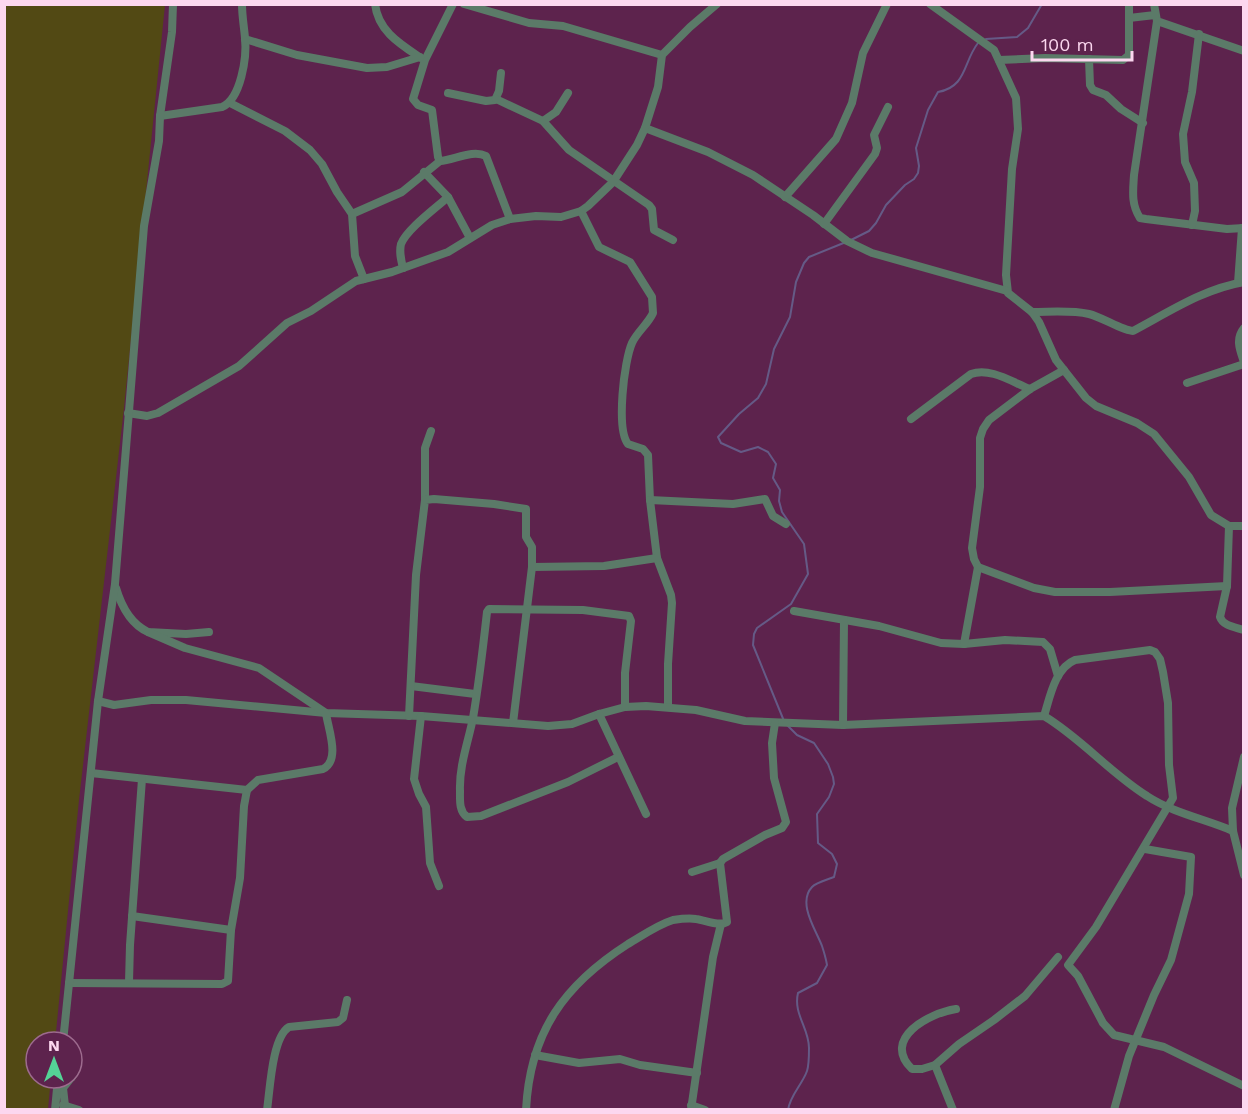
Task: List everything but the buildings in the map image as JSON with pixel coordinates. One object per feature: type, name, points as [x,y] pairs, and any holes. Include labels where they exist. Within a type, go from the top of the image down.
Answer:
[{"type":"street","points":[[65,1030],[98,701],[115,584],[144,226],[159,141],[160,116],[172,32],[173,4]]},
{"type":"street","points":[[160,116],[230,104],[240,82],[245,39],[242,4]]},
{"type":"street","points":[[375,4],[378,19],[385,29],[401,45],[422,58]]},
{"type":"street","points":[[440,160],[432,110],[418,105],[413,99],[422,58],[453,4]]},
{"type":"street","points":[[464,4],[529,23],[563,26],[662,55]]},
{"type":"street","points":[[128,413],[147,416],[158,413],[239,366],[287,323],[311,311],[356,281],[403,268],[447,252],[492,225],[510,219],[536,216],[561,217],[580,211],[613,182],[627,163],[645,128],[658,87],[662,55],[717,4]]},
{"type":"street","points":[[785,197],[836,139],[852,103],[863,53],[887,4]]},
{"type":"street","points":[[930,4],[938,7],[994,50],[1016,98],[1018,115],[1012,169],[1006,275],[1009,295],[1032,312],[1056,360],[1086,398],[1096,406],[1137,423],[1154,434],[1189,477],[1211,515],[1229,526],[1244,526]]},
{"type":"street","points":[[999,60],[1045,58],[1123,60],[1128,58],[1129,4]]},
{"type":"street","points":[[1032,312],[1074,312],[1091,315],[1134,331],[1185,302],[1219,288],[1241,283],[1243,228],[1227,230],[1140,218],[1135,210],[1134,175],[1156,18],[1154,4]]},
{"type":"street","points":[[1129,18],[1156,18],[1233,49],[1244,51]]},
{"type":"street","points":[[1191,225],[1195,211],[1194,183],[1185,162],[1183,134],[1199,34]]},
{"type":"street","points":[[245,39],[297,55],[367,68],[387,67],[422,58]]},
{"type":"street","points":[[1089,59],[1089,78],[1094,90],[1106,95],[1121,110],[1143,123]]},
{"type":"street","points":[[496,99],[501,73]]},
{"type":"street","points":[[448,93],[486,101],[496,99],[543,121],[569,150],[649,205],[652,209],[654,231],[673,240]]},
{"type":"street","points":[[543,121],[556,112],[568,93]]},
{"type":"street","points":[[230,104],[285,131],[310,150],[322,164],[352,214],[355,256],[364,279]]},
{"type":"street","points":[[824,224],[875,154],[877,148],[874,135],[888,107]]},
{"type":"street","points":[[645,128],[708,152],[753,175],[847,241],[872,253],[1007,291]]},
{"type":"street","points":[[352,214],[402,192],[440,160],[482,154],[486,156],[510,219]]},
{"type":"street","points":[[424,172],[448,197],[470,238]]},
{"type":"street","points":[[403,268],[400,253],[402,243],[448,197]]},
{"type":"street","points":[[580,211],[599,247],[630,262],[652,297],[653,313],[635,337],[629,353],[622,401],[625,442],[646,450],[648,455],[650,501],[657,558],[671,595],[668,706]]},
{"type":"street","points":[[1187,383],[1244,363],[1238,344],[1239,336],[1244,328]]},
{"type":"street","points":[[964,644],[978,567],[972,548],[980,487],[980,438],[983,429],[989,420],[1030,389],[1064,370]]},
{"type":"street","points":[[911,418],[971,374],[979,371],[988,372],[1030,389]]},
{"type":"street","points":[[409,716],[416,575],[425,500],[425,448],[431,430]]},
{"type":"street","points":[[650,501],[733,504],[765,499],[773,516],[786,524]]},
{"type":"street","points":[[425,500],[525,508],[527,512],[526,537],[531,544],[532,567],[513,723]]},
{"type":"street","points":[[1229,526],[1227,586],[1220,617],[1221,621],[1244,630]]},
{"type":"street","points":[[532,567],[604,566],[657,558]]},
{"type":"street","points":[[978,567],[1034,588],[1055,592],[1110,592],[1227,586]]},
{"type":"street","points":[[69,983],[222,984],[228,981],[231,930],[240,878],[247,790],[258,780],[303,774],[328,767],[333,754],[326,713],[259,668],[185,648],[142,629],[129,616],[120,600],[115,584]]},
{"type":"street","points":[[618,758],[548,790],[480,816],[467,817],[461,809],[459,789],[489,609],[583,610],[629,616],[631,621],[625,673],[625,707]]},
{"type":"street","points":[[794,611],[879,626],[941,643],[1043,642],[1050,649],[1058,677]]},
{"type":"street","points":[[843,725],[844,620]]},
{"type":"street","points":[[148,632],[186,634],[209,632]]},
{"type":"street","points":[[1044,716],[1061,669],[1067,663],[1141,650],[1155,652],[1160,658],[1168,703],[1169,765],[1173,798],[1166,807],[1145,849],[1096,927],[1068,965],[1078,976],[1103,1023],[1114,1035],[1164,1047],[1244,1086]]},
{"type":"street","points":[[411,686],[475,694]]},
{"type":"street","points":[[98,701],[114,705],[151,700],[186,700],[326,713],[421,716],[562,726],[625,707],[668,706],[745,721],[801,724],[843,725],[1044,716],[1146,796],[1166,807],[1233,831]]},
{"type":"street","points":[[599,714],[646,814]]},
{"type":"street","points":[[421,716],[414,779],[418,795],[426,807],[430,863],[438,886]]},
{"type":"street","points":[[692,872],[720,863],[723,859],[785,826],[786,817],[774,778],[772,743],[777,723]]},
{"type":"street","points":[[1244,757],[1232,808],[1233,831],[1240,842],[1244,875]]},
{"type":"street","points":[[91,773],[247,790]]},
{"type":"street","points":[[129,982],[142,779]]},
{"type":"street","points":[[1114,1110],[1136,1040],[1171,960],[1189,894],[1191,859],[1189,856],[1145,849]]},
{"type":"street","points":[[526,1110],[529,1076],[546,1025],[581,980],[611,955],[663,924],[676,919],[694,918],[721,924],[727,922],[720,863]]},
{"type":"street","points":[[132,916],[231,930]]},
{"type":"street","points":[[705,1110],[691,1107],[713,957],[721,924]]},
{"type":"street","points":[[956,1010],[941,1011],[926,1018],[907,1035],[902,1048],[905,1062],[912,1069],[935,1065],[959,1044],[1025,996],[1058,957]]},
{"type":"street","points":[[267,1110],[278,1041],[284,1030],[290,1027],[338,1022],[343,1018],[347,1000]]},
{"type":"street","points":[[535,1055],[579,1063],[620,1059],[640,1065],[697,1073]]},
{"type":"street","points":[[935,1065],[953,1110]]},
{"type":"street","points":[[57,1090],[55,1106],[79,1110]]},
{"type":"street","points":[[63,1090],[65,1106]]},
{"type":"shaded area","points":[[5,5],[165,5],[56,1030],[24,1030],[24,1090],[50,1090],[48,1109],[5,1110]]},
{"type":"waterway","points":[[986,39],[1017,37],[1028,28],[1042,4]]},
{"type":"waterway","points":[[851,240],[869,231],[886,205],[918,173],[916,148],[928,110],[938,92],[954,85],[959,79],[978,43]]},
{"type":"waterway","points":[[784,721],[753,645],[754,634],[757,628],[791,604],[808,574],[804,544],[782,512],[779,501],[780,490],[773,478],[776,464],[768,452],[758,447],[741,452],[721,443],[718,437],[739,414],[758,398],[766,384],[774,349],[790,317],[796,282],[804,263],[809,257],[846,242]]},
{"type":"waterway","points":[[788,726],[797,735],[814,743],[828,764],[833,777],[834,784],[829,797],[817,814],[818,843],[832,854],[837,864],[834,877],[812,887],[806,901],[809,917],[822,946],[827,965],[817,983],[798,993],[799,1014],[807,1034],[809,1063],[788,1110]]}]
